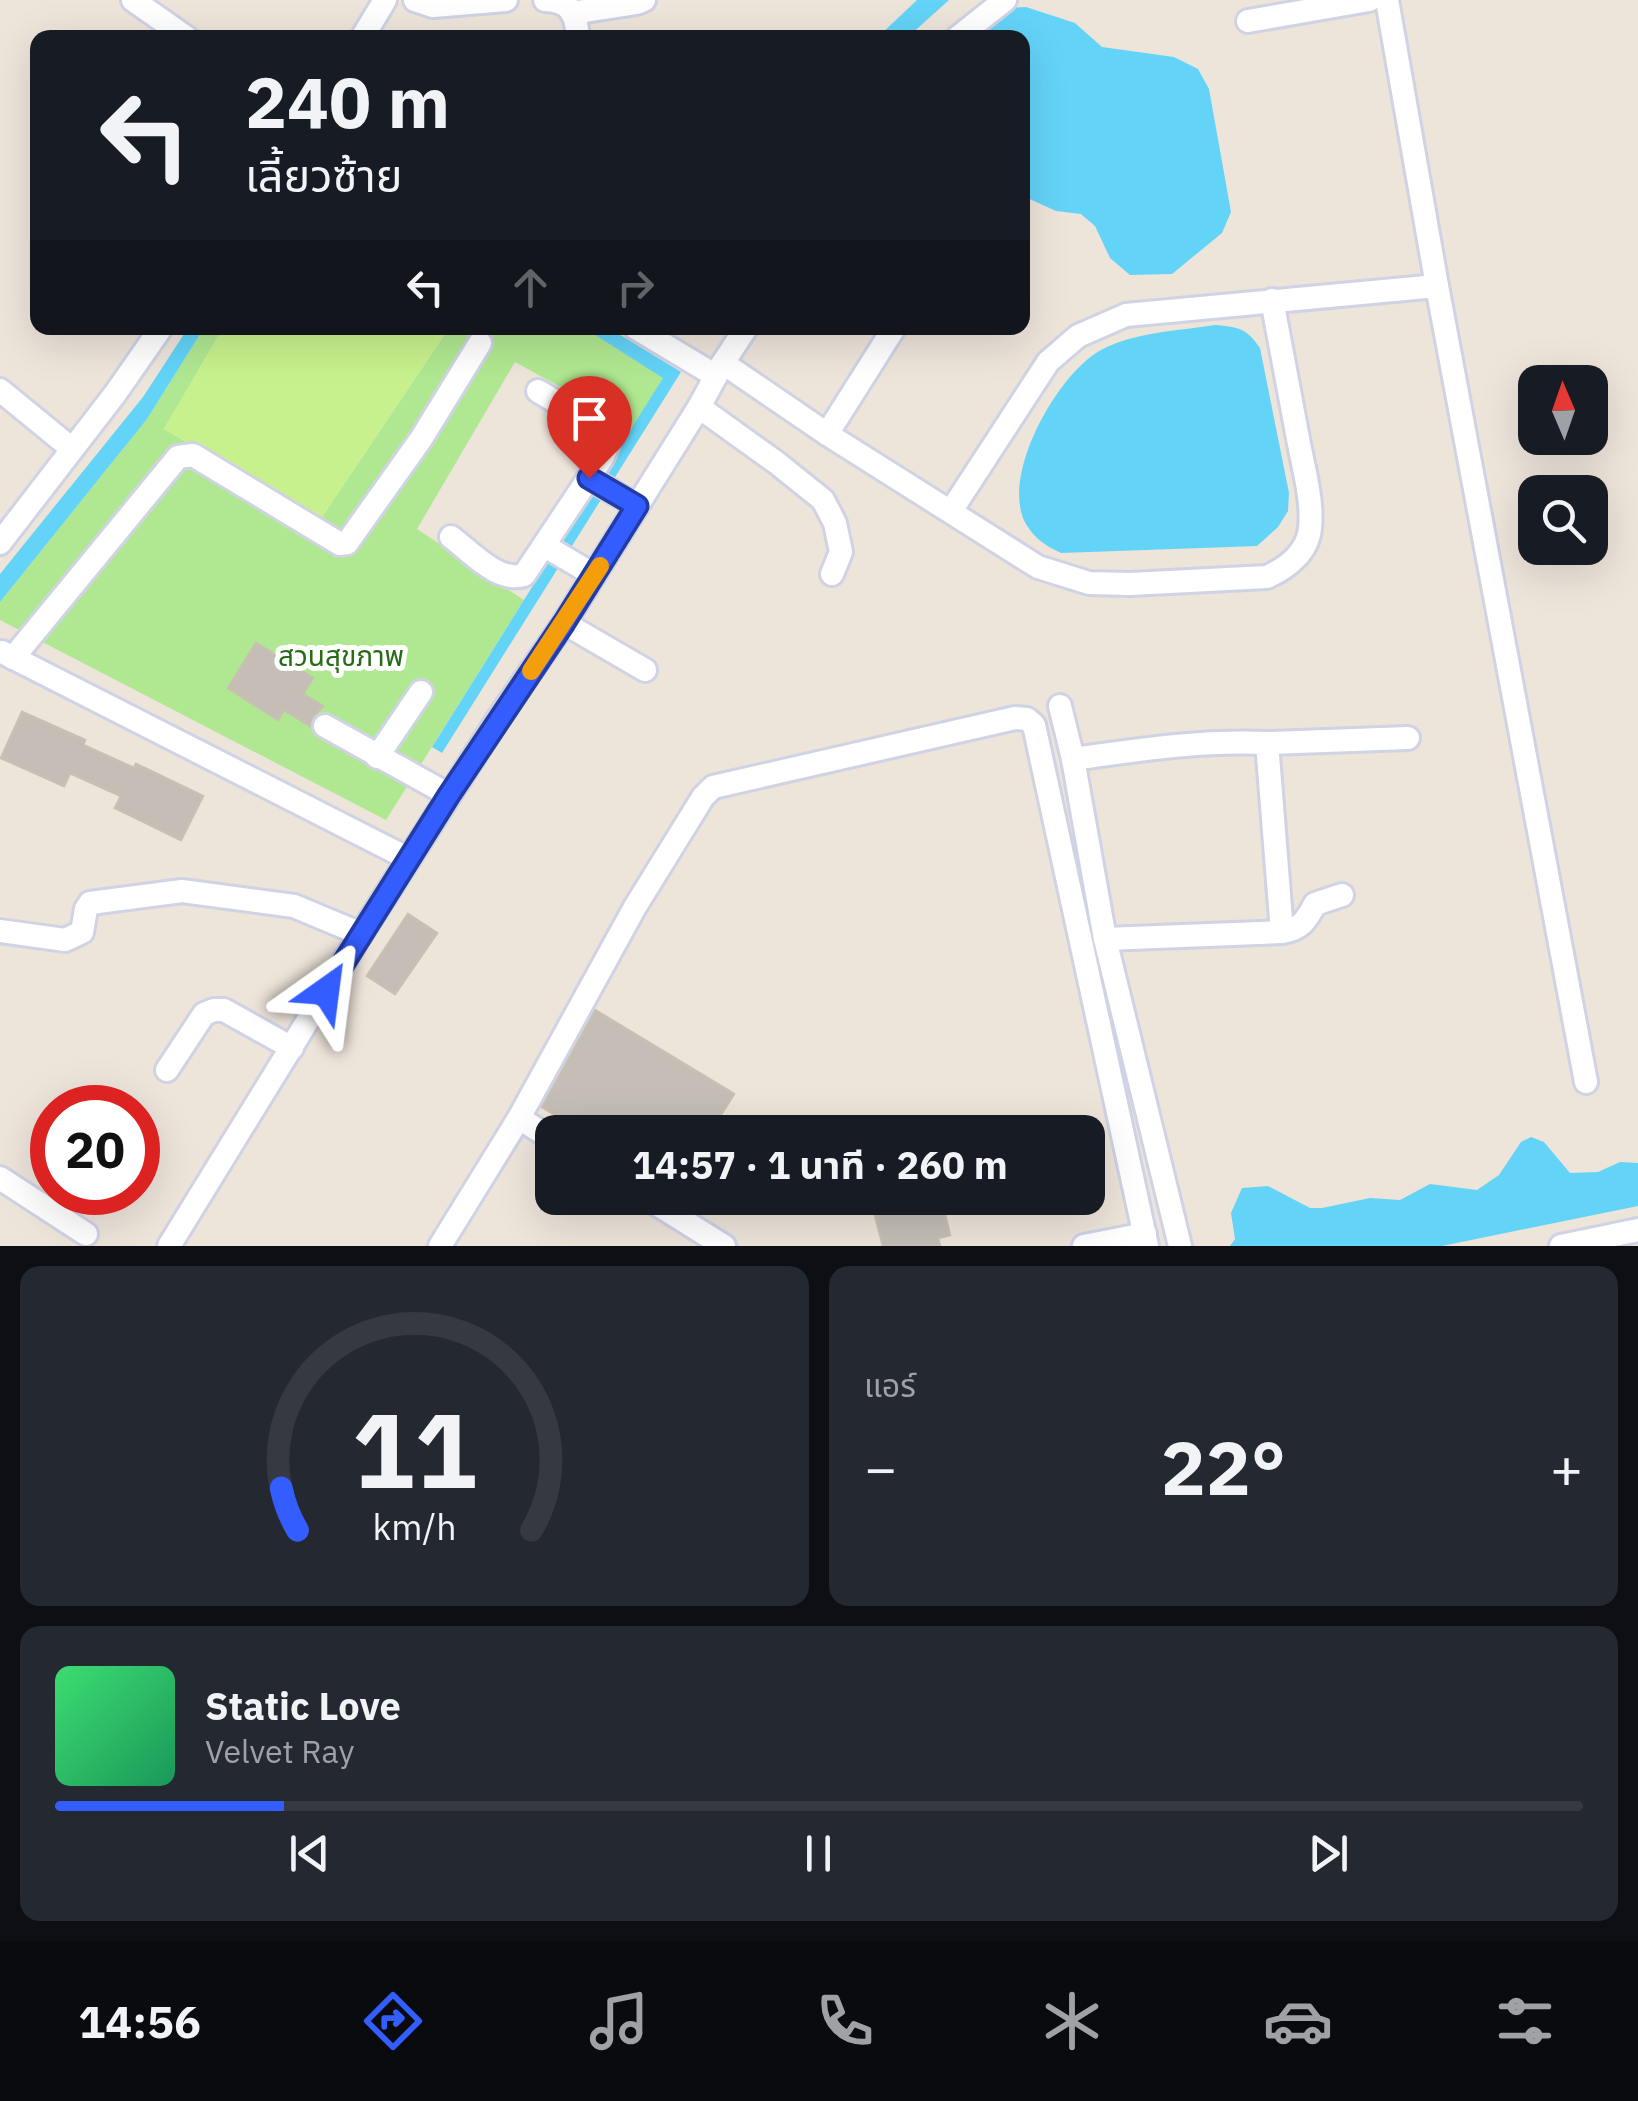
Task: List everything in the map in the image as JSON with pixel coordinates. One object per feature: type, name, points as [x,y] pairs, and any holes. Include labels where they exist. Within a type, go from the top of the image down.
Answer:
[{"type":"street","points":[[133,0],[176,30]]},
{"type":"street","points":[[367,30],[384,0]]},
{"type":"street","points":[[415,0],[434,6],[506,0]]},
{"type":"street","points":[[545,0],[564,2],[576,30]]},
{"type":"street","points":[[572,13],[644,0]]},
{"type":"street","points":[[967,30],[1004,0]]},
{"type":"street","points":[[1248,21],[1369,0]]},
{"type":"street","points":[[1388,0],[1437,286],[1586,1082]]},
{"type":"street","points":[[951,511],[1048,362],[1078,336],[1126,315],[1437,286]]},
{"type":"street","points":[[647,335],[827,434],[1038,567],[1089,583],[1267,577],[1284,570],[1295,558],[1310,528],[1308,489],[1272,300]]},
{"type":"street","points":[[0,542],[116,394],[156,335]]},
{"type":"street","points":[[169,1246],[361,934],[699,408],[714,369],[741,335]]},
{"type":"street","points":[[827,434],[890,335]]},
{"type":"street","points":[[409,859],[5,654],[182,456],[193,455],[340,544],[347,543],[422,439],[480,343]]},
{"type":"street","points":[[0,390],[72,450]]},
{"type":"street","points":[[451,537],[498,572],[524,575],[554,551],[597,483],[606,448],[604,437],[538,391]]},
{"type":"street","points":[[699,408],[823,500],[835,523],[841,552],[832,574]]},
{"type":"street","points":[[597,483],[637,506]]},
{"type":"street","points":[[554,551],[594,575]]},
{"type":"street","points":[[564,623],[644,670]]},
{"type":"street","points":[[377,757],[421,692]]},
{"type":"street","points":[[1060,706],[1105,938],[1180,1246]]},
{"type":"street","points":[[440,1246],[519,1118],[635,907],[713,788],[1014,718],[1026,719],[1034,725],[1041,752],[1146,1240],[1084,1246]]},
{"type":"street","points":[[325,726],[449,795]]},
{"type":"street","points":[[1072,758],[1239,742],[1408,738]]},
{"type":"street","points":[[1266,743],[1282,932]]},
{"type":"street","points":[[0,931],[64,940],[82,932],[90,904],[182,891],[294,906],[361,934]]},
{"type":"street","points":[[1105,938],[1295,930],[1306,922],[1315,904],[1342,895]]},
{"type":"street","points":[[167,1070],[204,1014],[214,1010],[224,1010],[292,1048]]},
{"type":"street","points":[[519,1118],[535,1128]]},
{"type":"street","points":[[0,1178],[86,1234]]},
{"type":"street","points":[[455,1246],[473,1222],[472,1208],[466,1203]]},
{"type":"street","points":[[674,1215],[724,1246]]},
{"type":"street","points":[[1561,1246],[1638,1230]]},
{"type":"green space","name":"สวนสุขภาพ","points":[[200,335],[219,335],[164,429],[320,520],[444,335],[595,335],[664,378],[633,427],[515,362],[417,529],[524,600],[386,820],[0,620],[0,602],[147,419]]},
{"type":"green space","points":[[219,335],[444,335],[320,520],[164,429]]},
{"type":"water","points":[[917,0],[949,0],[916,30],[885,30]]},
{"type":"water","points":[[1026,7],[1075,23],[1102,47],[1174,57],[1198,69],[1209,89],[1231,212],[1222,233],[1172,274],[1130,275],[1110,258],[1095,226],[1081,214],[1056,211],[1030,199],[1030,30],[975,30],[1003,8]]},
{"type":"water","points":[[1215,325],[1241,330],[1260,348],[1289,493],[1288,511],[1278,527],[1257,546],[1061,553],[1041,542],[1026,524],[1020,504],[1020,480],[1037,428],[1067,380],[1084,362],[1114,344]]},
{"type":"water","points":[[183,335],[200,335],[147,419],[0,602],[0,574],[143,397]]},
{"type":"water","points":[[595,335],[620,335],[681,372],[442,753],[432,747],[663,378]]},
{"type":"water","points":[[1531,1137],[1544,1142],[1570,1173],[1598,1172],[1620,1162],[1638,1163],[1638,1206],[1442,1246],[1230,1246],[1235,1239],[1231,1213],[1242,1188],[1268,1186],[1310,1208],[1370,1198],[1400,1200],[1430,1184],[1477,1190],[1499,1175],[1521,1142]]},
{"type":"building","points":[[256,643],[313,678],[303,694],[323,706],[310,726],[284,710],[278,720],[228,688]]},
{"type":"building","points":[[22,712],[85,740],[83,745],[134,768],[136,764],[203,796],[181,840],[115,808],[121,796],[70,773],[64,786],[1,758]]},
{"type":"building","points":[[408,914],[437,933],[395,994],[367,976]]},
{"type":"building","points":[[595,1010],[734,1094],[721,1115],[555,1115],[542,1107]]},
{"type":"building","points":[[875,1215],[945,1215],[950,1235],[938,1238],[940,1246],[883,1246]]},
{"type":"slow traffic","points":[[531,671],[600,566]]},
{"type":"route","points":[[326,991],[637,506],[589,478]]}]
